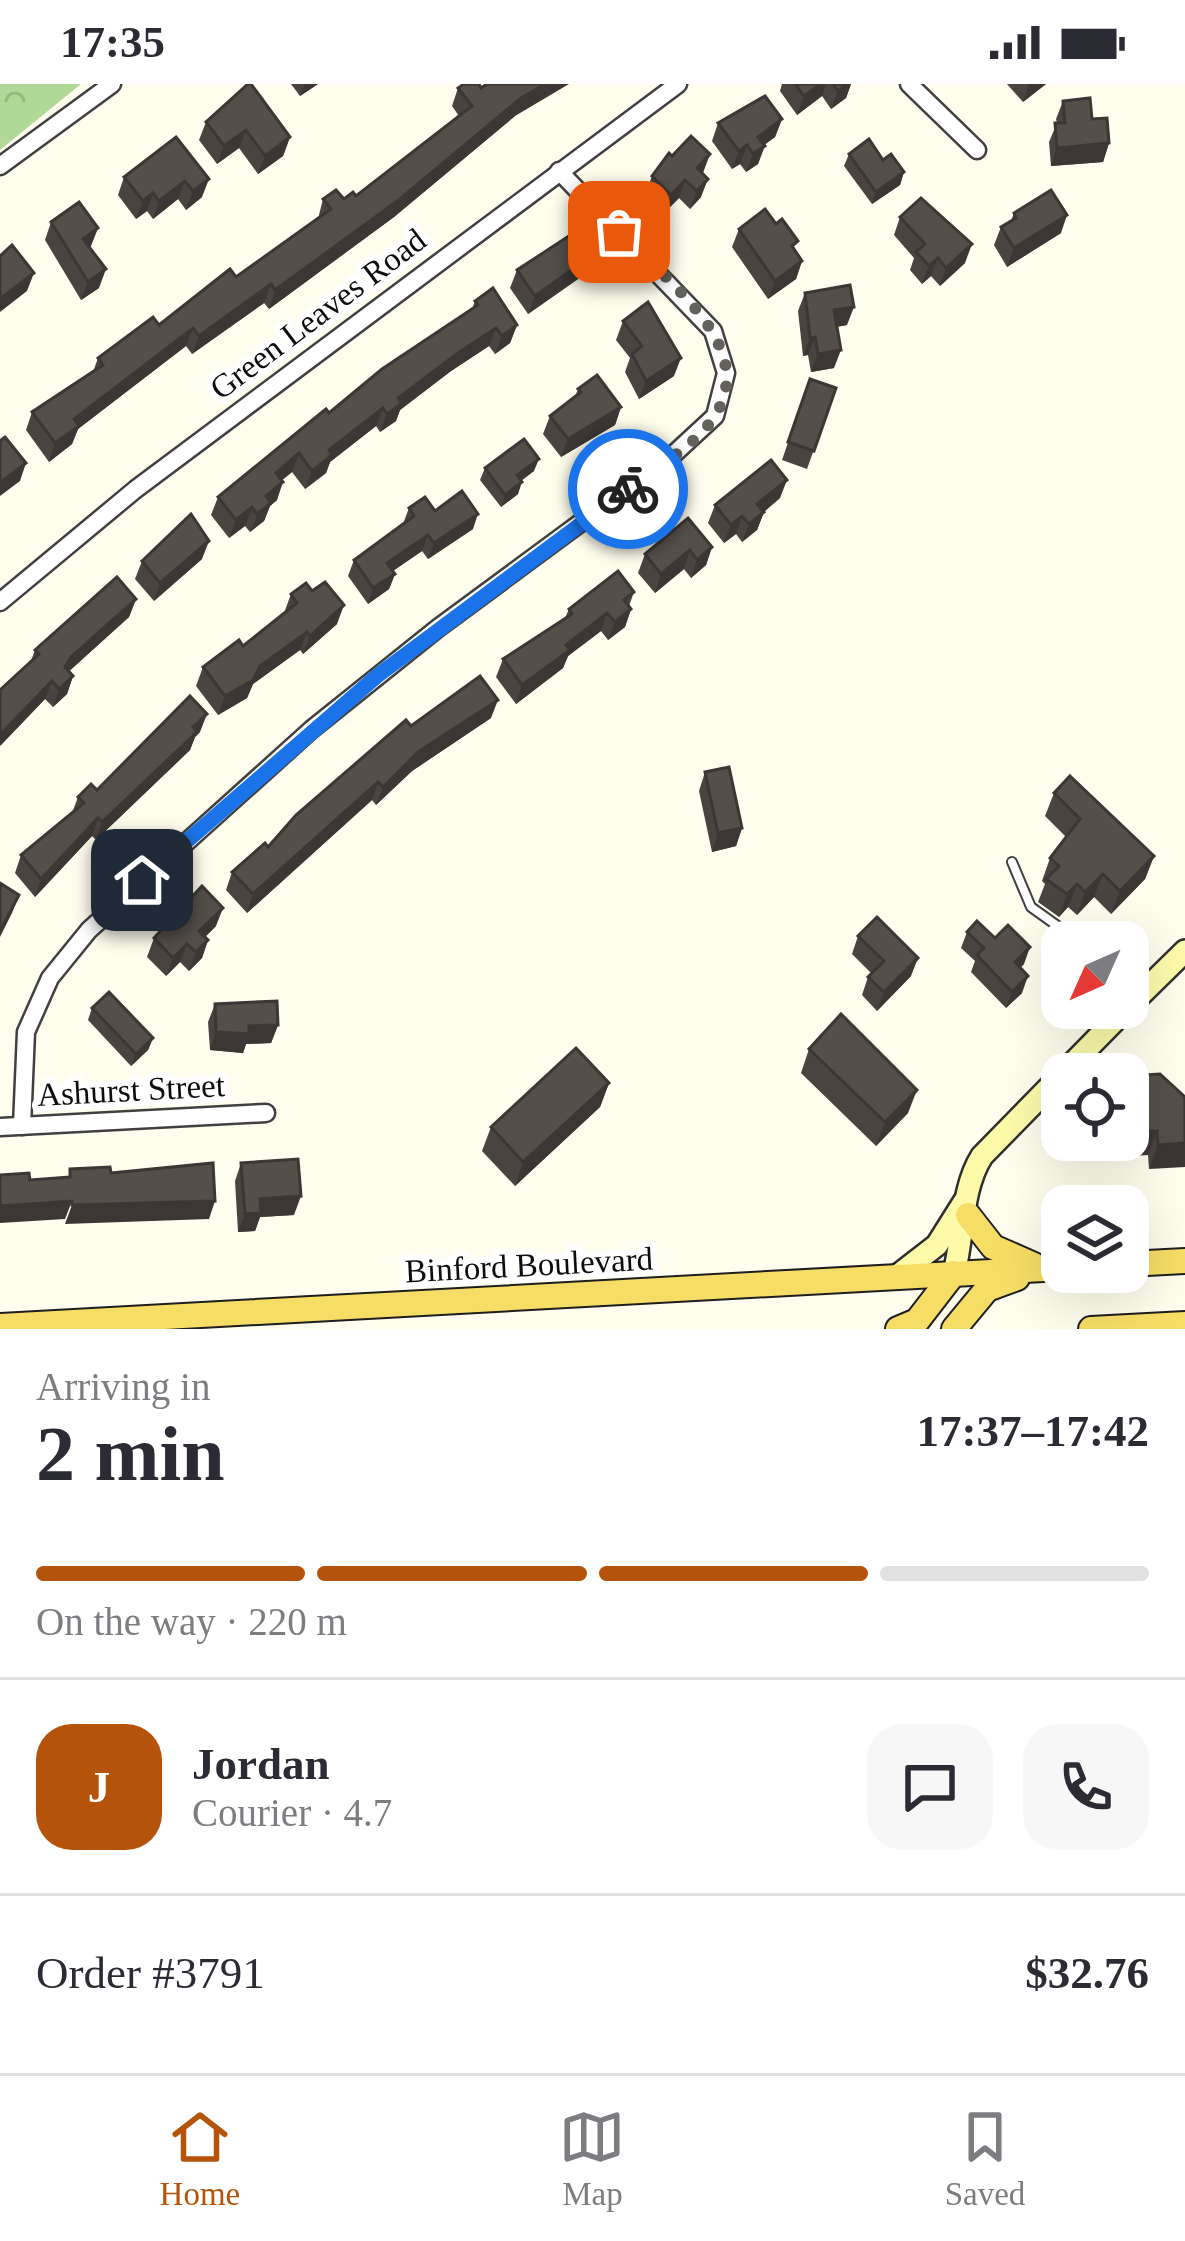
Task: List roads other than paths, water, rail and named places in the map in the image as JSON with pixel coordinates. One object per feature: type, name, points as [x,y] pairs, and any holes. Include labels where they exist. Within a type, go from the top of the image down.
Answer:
[{"type":"main road","points":[[966,1208],[992,1247],[1041,1264]]},
{"type":"main road","points":[[1149,1263],[1185,1261]]},
{"type":"main road","name":"Binford Boulevard","points":[[0,1326],[1041,1269]]},
{"type":"main road","points":[[954,1329],[987,1289],[1041,1272]]},
{"type":"main road","points":[[898,1329],[917,1321],[954,1273]]},
{"type":"main road","points":[[1091,1329],[1185,1324]]},
{"type":"street","points":[[0,166],[112,84]]},
{"type":"street","name":"Green Leaves Road","points":[[0,602],[125,496],[678,84]]},
{"type":"street","points":[[909,84],[977,150]]},
{"type":"street","points":[[22,1126],[22,1058],[32,1016],[50,978],[89,930],[312,729],[454,615],[675,453],[715,416],[726,374],[713,331],[559,171]]},
{"type":"street","points":[[1149,983],[1185,951]]},
{"type":"street","points":[[954,1273],[972,1172],[994,1140],[1102,1029]]},
{"type":"street","name":"Ashurst Street","points":[[0,1127],[266,1113]]},
{"type":"street","points":[[897,1276],[937,1244],[966,1208]]},
{"type":"lane","points":[[1012,862],[1031,907],[1051,921]]}]
